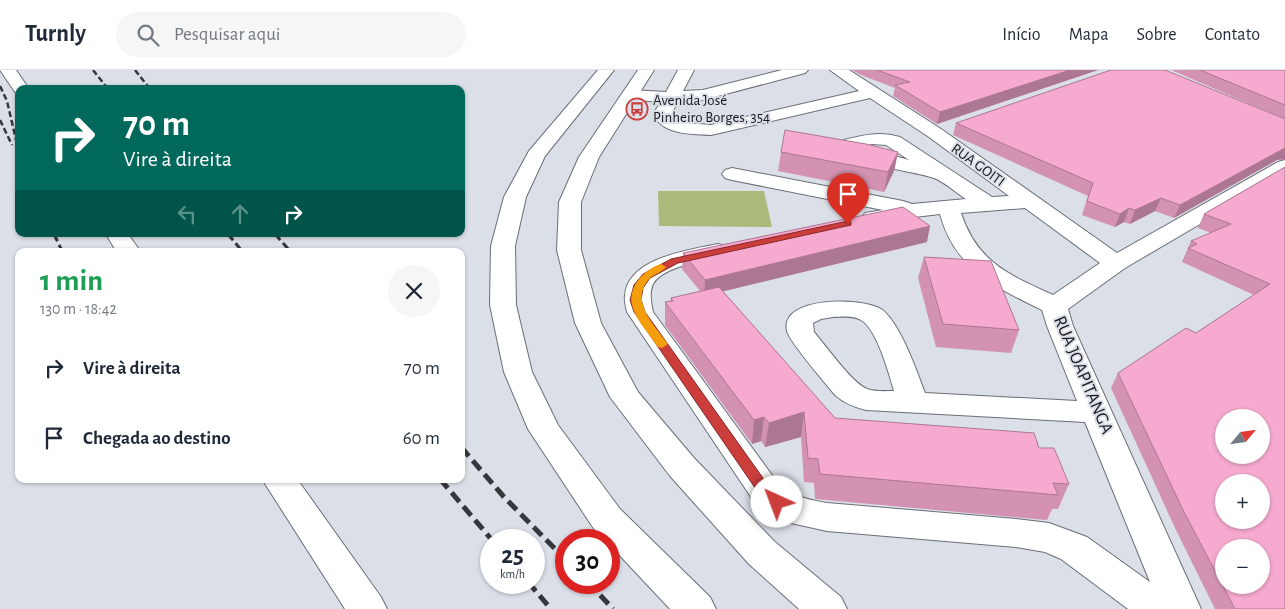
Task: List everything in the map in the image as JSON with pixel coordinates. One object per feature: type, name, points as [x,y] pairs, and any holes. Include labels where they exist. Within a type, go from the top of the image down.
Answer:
[{"type":"street","points":[[8,70],[18,85]]},
{"type":"street","points":[[606,70],[536,156],[515,197],[503,246],[503,305],[518,372],[544,429],[607,519],[696,609]]},
{"type":"street","points":[[646,70],[589,157],[570,202],[570,250],[588,323],[626,397],[682,467],[762,554],[827,609]]},
{"type":"street","points":[[686,70],[664,111],[665,119],[687,128],[711,130],[872,93]]},
{"type":"street","points":[[630,95],[670,97],[722,91],[800,70]]},
{"type":"street","name":"RUA GOITI","points":[[838,70],[872,93],[944,130],[1028,201],[1116,262]]},
{"type":"street","name":"RUA JOAPITANGA","points":[[1181,609],[1060,326],[1055,313],[1055,306],[1116,262],[1285,166]]},
{"type":"street","points":[[732,174],[914,210]]},
{"type":"street","points":[[945,175],[987,204]]},
{"type":"street","points":[[848,224],[914,210],[1028,201]]},
{"type":"street","points":[[949,208],[953,225],[965,247],[980,264],[1003,280],[1055,306]]},
{"type":"street","points":[[119,237],[126,248]]},
{"type":"street","points":[[747,245],[675,261],[661,267],[647,276],[638,288],[636,300],[640,312],[662,345],[765,491],[777,502],[794,511],[827,517],[1016,533],[1049,538],[1074,548],[1158,609]]},
{"type":"street","points":[[913,402],[1098,412]]},
{"type":"street","points":[[282,483],[367,609]]},
{"type":"green space","points":[[658,191],[764,191],[772,227],[659,226]]},
{"type":"building","points":[[877,70],[1070,70],[940,112],[895,85],[910,82]]},
{"type":"building","points":[[1111,70],[1165,70],[1285,119],[1285,148],[1180,205],[1161,198],[1135,210],[1129,208],[1120,214],[1087,201],[1093,183],[956,123]]},
{"type":"building","points":[[1200,70],[1285,70],[1285,105]]},
{"type":"building","points":[[785,130],[866,144],[898,152],[888,172],[781,152]]},
{"type":"building","points":[[1285,167],[1285,609],[1235,609],[1227,594],[1270,594],[1270,539],[1215,539],[1215,571],[1184,512],[1118,373],[1186,328],[1196,333],[1270,284],[1188,248],[1197,244],[1191,241],[1231,224],[1204,214]]},
{"type":"building","points":[[903,207],[930,226],[705,280],[683,253]]},
{"type":"building","points":[[924,257],[991,261],[1019,330],[943,324]]},
{"type":"building","points":[[719,287],[835,418],[1034,433],[1039,448],[1054,448],[1069,484],[1053,483],[1058,495],[820,474],[818,459],[808,458],[804,412],[769,423],[764,417],[754,420],[665,302],[673,301],[671,298]]},
{"type":"railway","points":[[93,70],[105,85]]},
{"type":"railway","points":[[135,70],[147,85]]},
{"type":"railway","points":[[0,86],[7,101],[15,136]]},
{"type":"railway","points":[[0,120],[12,145]]},
{"type":"railway","points":[[55,237],[61,248]]},
{"type":"railway","points":[[230,237],[240,248]]},
{"type":"railway","points":[[278,237],[287,248]]},
{"type":"railway","points":[[465,452],[504,497],[555,549]]},
{"type":"railway","points":[[443,483],[483,529]]},
{"type":"railway","points":[[538,594],[551,609]]},
{"type":"railway","points":[[599,594],[613,609]]},
{"type":"slow traffic","points":[[661,267],[647,276],[638,288],[636,300],[640,312],[662,344]]},
{"type":"place","name":"Avenida José Pinheiro Borges, 354","points":[[637,109]]},
{"type":"route","points":[[777,502],[765,491],[640,312],[636,300],[638,288],[647,276],[675,261],[848,224]]}]
